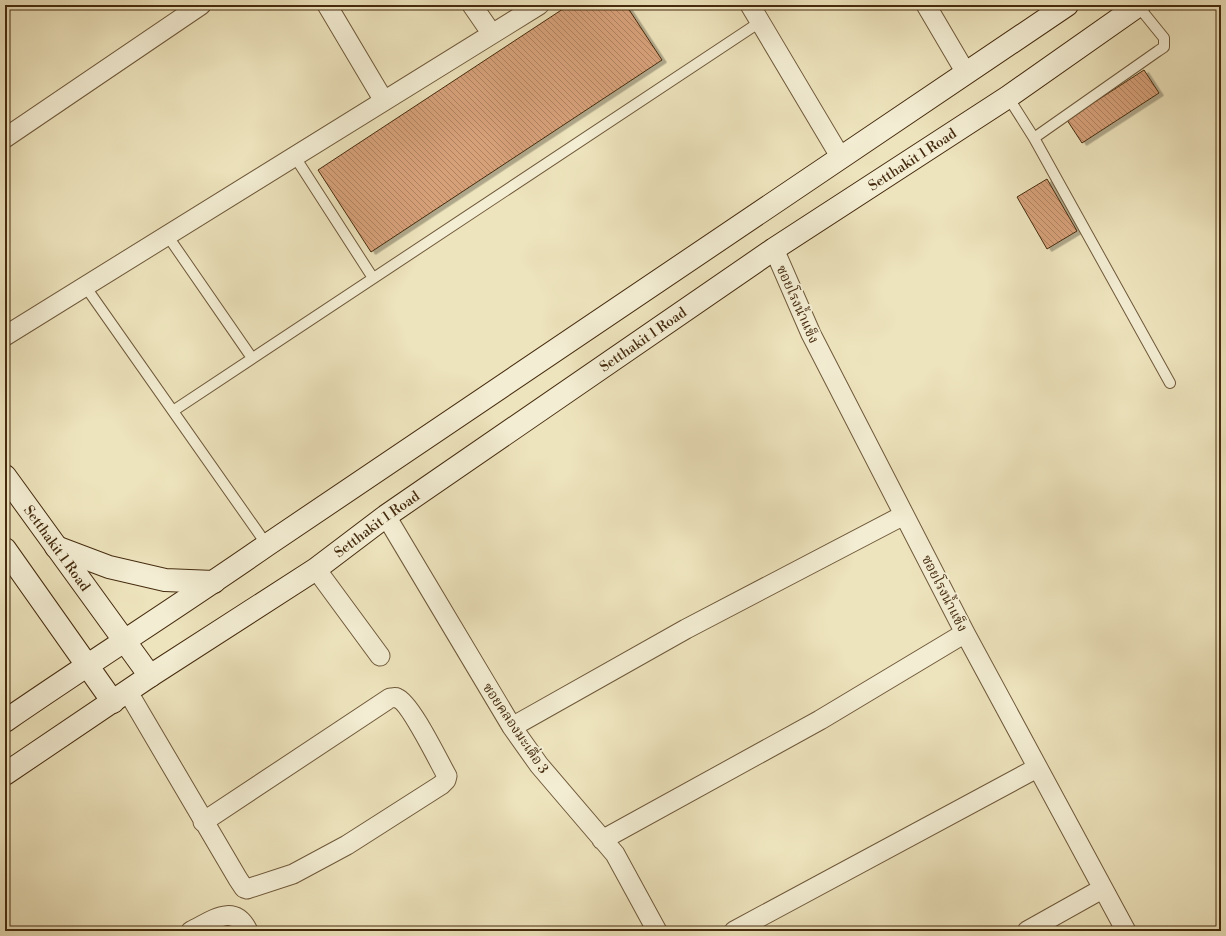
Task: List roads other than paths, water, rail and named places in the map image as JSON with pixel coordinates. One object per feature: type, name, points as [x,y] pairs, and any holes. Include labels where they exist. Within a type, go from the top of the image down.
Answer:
[{"type":"main road","points":[[5,721],[123,640],[214,582],[267,544],[1067,5]]},
{"type":"main road","name":"Setthakit 1 Road","points":[[5,774],[150,676],[316,569],[386,516],[774,249],[1008,96],[1138,5]]},
{"type":"main road","name":"Setthakit 1 Road","points":[[5,476],[150,676]]},
{"type":"main road","points":[[56,547],[109,567],[165,580],[214,582]]},
{"type":"main road","points":[[5,549],[87,665],[120,697]]},
{"type":"street","points":[[5,138],[201,5]]},
{"type":"street","points":[[472,5],[492,34]]},
{"type":"street","points":[[5,336],[539,5]]},
{"type":"street","points":[[750,5],[841,158]]},
{"type":"street","points":[[926,5],[966,73]]},
{"type":"street","points":[[329,6],[384,101]]},
{"type":"street","name":"ซอยโรงน้ำแข็ง","points":[[774,249],[810,334],[965,633],[1126,931]]},
{"type":"street","points":[[512,727],[686,629],[904,515]]},
{"type":"street","name":"ซอยคลองมะเดื่อ 3","points":[[386,516],[512,727],[539,766],[615,854],[656,931]]},
{"type":"street","points":[[316,569],[380,656]]},
{"type":"street","points":[[602,840],[820,720],[965,633]]},
{"type":"street","points":[[120,697],[203,822],[244,888],[248,889],[293,874],[347,844],[441,785],[446,780],[447,776],[419,724],[403,702],[397,698],[390,698],[203,822]]},
{"type":"street","points":[[734,931],[1038,768]]},
{"type":"street","points":[[1027,931],[1102,889]]},
{"type":"street","points":[[191,931],[224,915],[234,916],[240,919],[248,931]]},
{"type":"lane","points":[[1034,138],[1164,47],[1164,38],[1138,5]]},
{"type":"lane","points":[[173,411],[760,22]]},
{"type":"lane","points":[[1008,96],[1034,138],[1170,383]]},
{"type":"lane","points":[[295,157],[373,278]]},
{"type":"lane","points":[[167,235],[252,358]]},
{"type":"lane","points":[[85,286],[267,544]]}]
